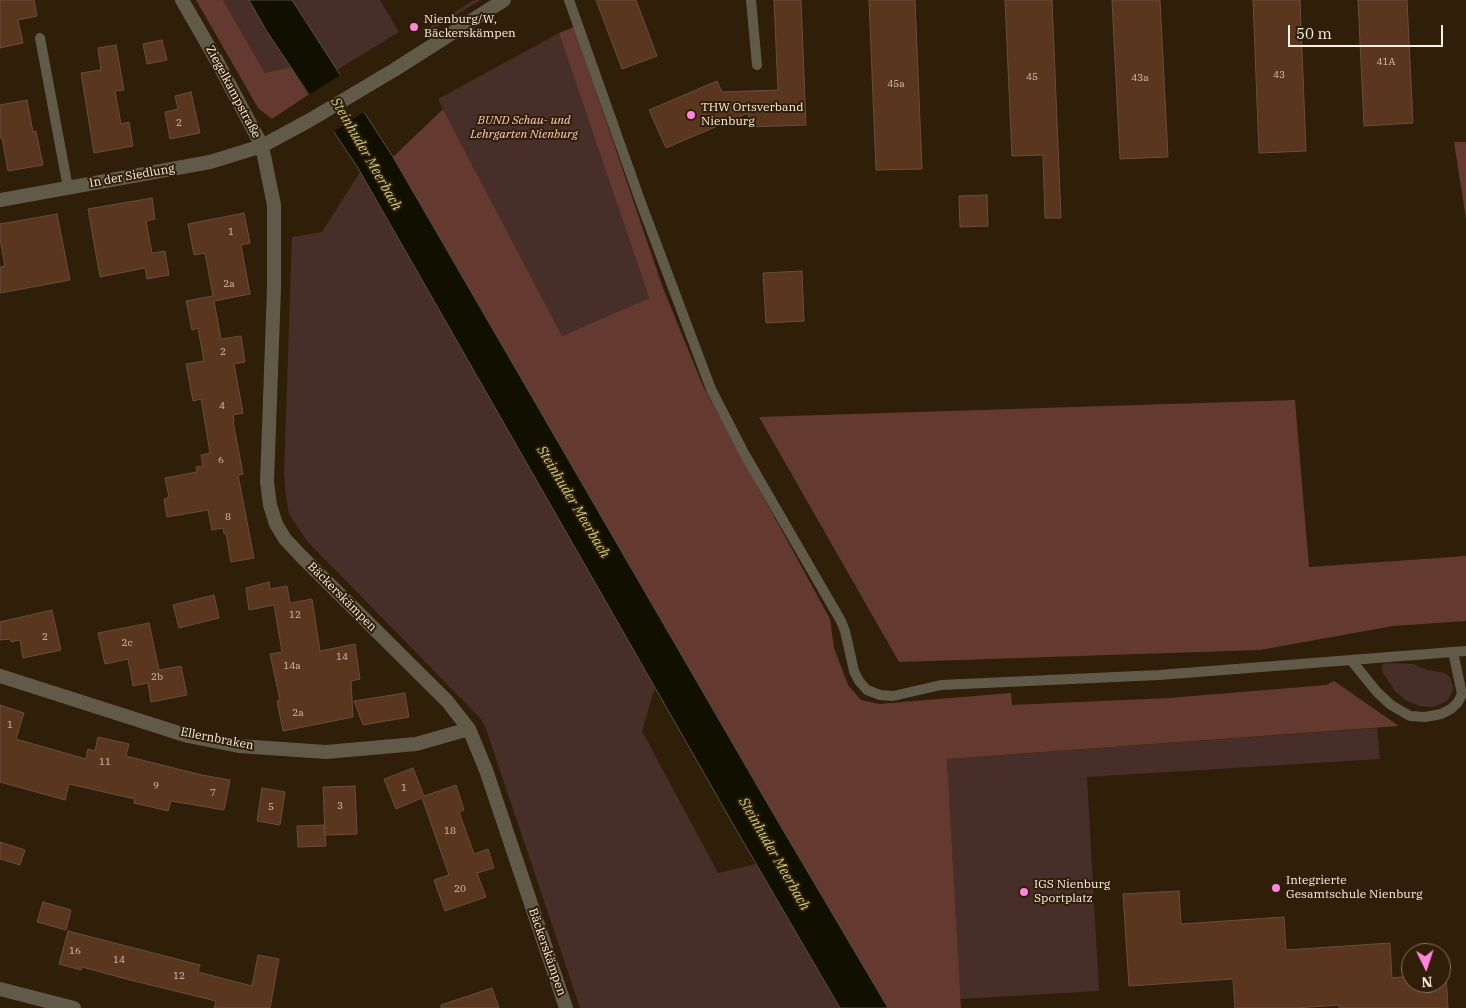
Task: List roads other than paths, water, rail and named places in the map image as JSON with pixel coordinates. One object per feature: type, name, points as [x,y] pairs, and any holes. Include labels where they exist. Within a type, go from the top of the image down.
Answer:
[{"type":"street","name":"Ziegelkampstraße","points":[[182,0],[262,146],[310,120],[504,0]]},
{"type":"street","name":"In der Siedlung","points":[[0,200],[210,162],[262,146]]},
{"type":"street","name":"Bäckerskämpen","points":[[262,146],[274,205],[274,288],[267,482],[270,505],[276,524],[285,539],[301,556],[447,700],[469,729],[486,770],[566,1008]]},
{"type":"street","name":"Ellernbraken","points":[[0,676],[188,736],[239,746],[326,752],[416,744],[469,729]]},
{"type":"street","points":[[0,989],[74,1008]]},
{"type":"lane","points":[[570,0],[641,203],[710,389],[744,453],[841,621],[854,671],[859,681],[867,690],[880,696],[893,696],[941,685],[1159,675],[1466,651]]},
{"type":"lane","points":[[750,0],[757,65]]},
{"type":"lane","points":[[40,38],[68,188]]},
{"type":"lane","points":[[1351,660],[1377,692],[1392,705],[1410,716],[1425,716],[1441,714],[1452,709],[1464,694],[1453,652]]},
{"type":"water","name":"Steinhuder Meerbach","points":[[249,0],[292,0],[393,157],[888,1008],[840,1008],[358,168],[266,30]]},
{"type":"place","name":"Nienburg/W, Bäckerskämpen","points":[[414,27]]},
{"type":"place","name":"THW Ortsverband Nienburg","points":[[691,115]]},
{"type":"place","name":"Integrierte Gesamtschule Nienburg","points":[[1276,888]]},
{"type":"place","name":"IGS Nienburg Sportplatz","points":[[1024,892]]},
{"type":"park label","name":"BUND Schau- und Lehrgarten Nienburg","points":[[524,128]]}]
